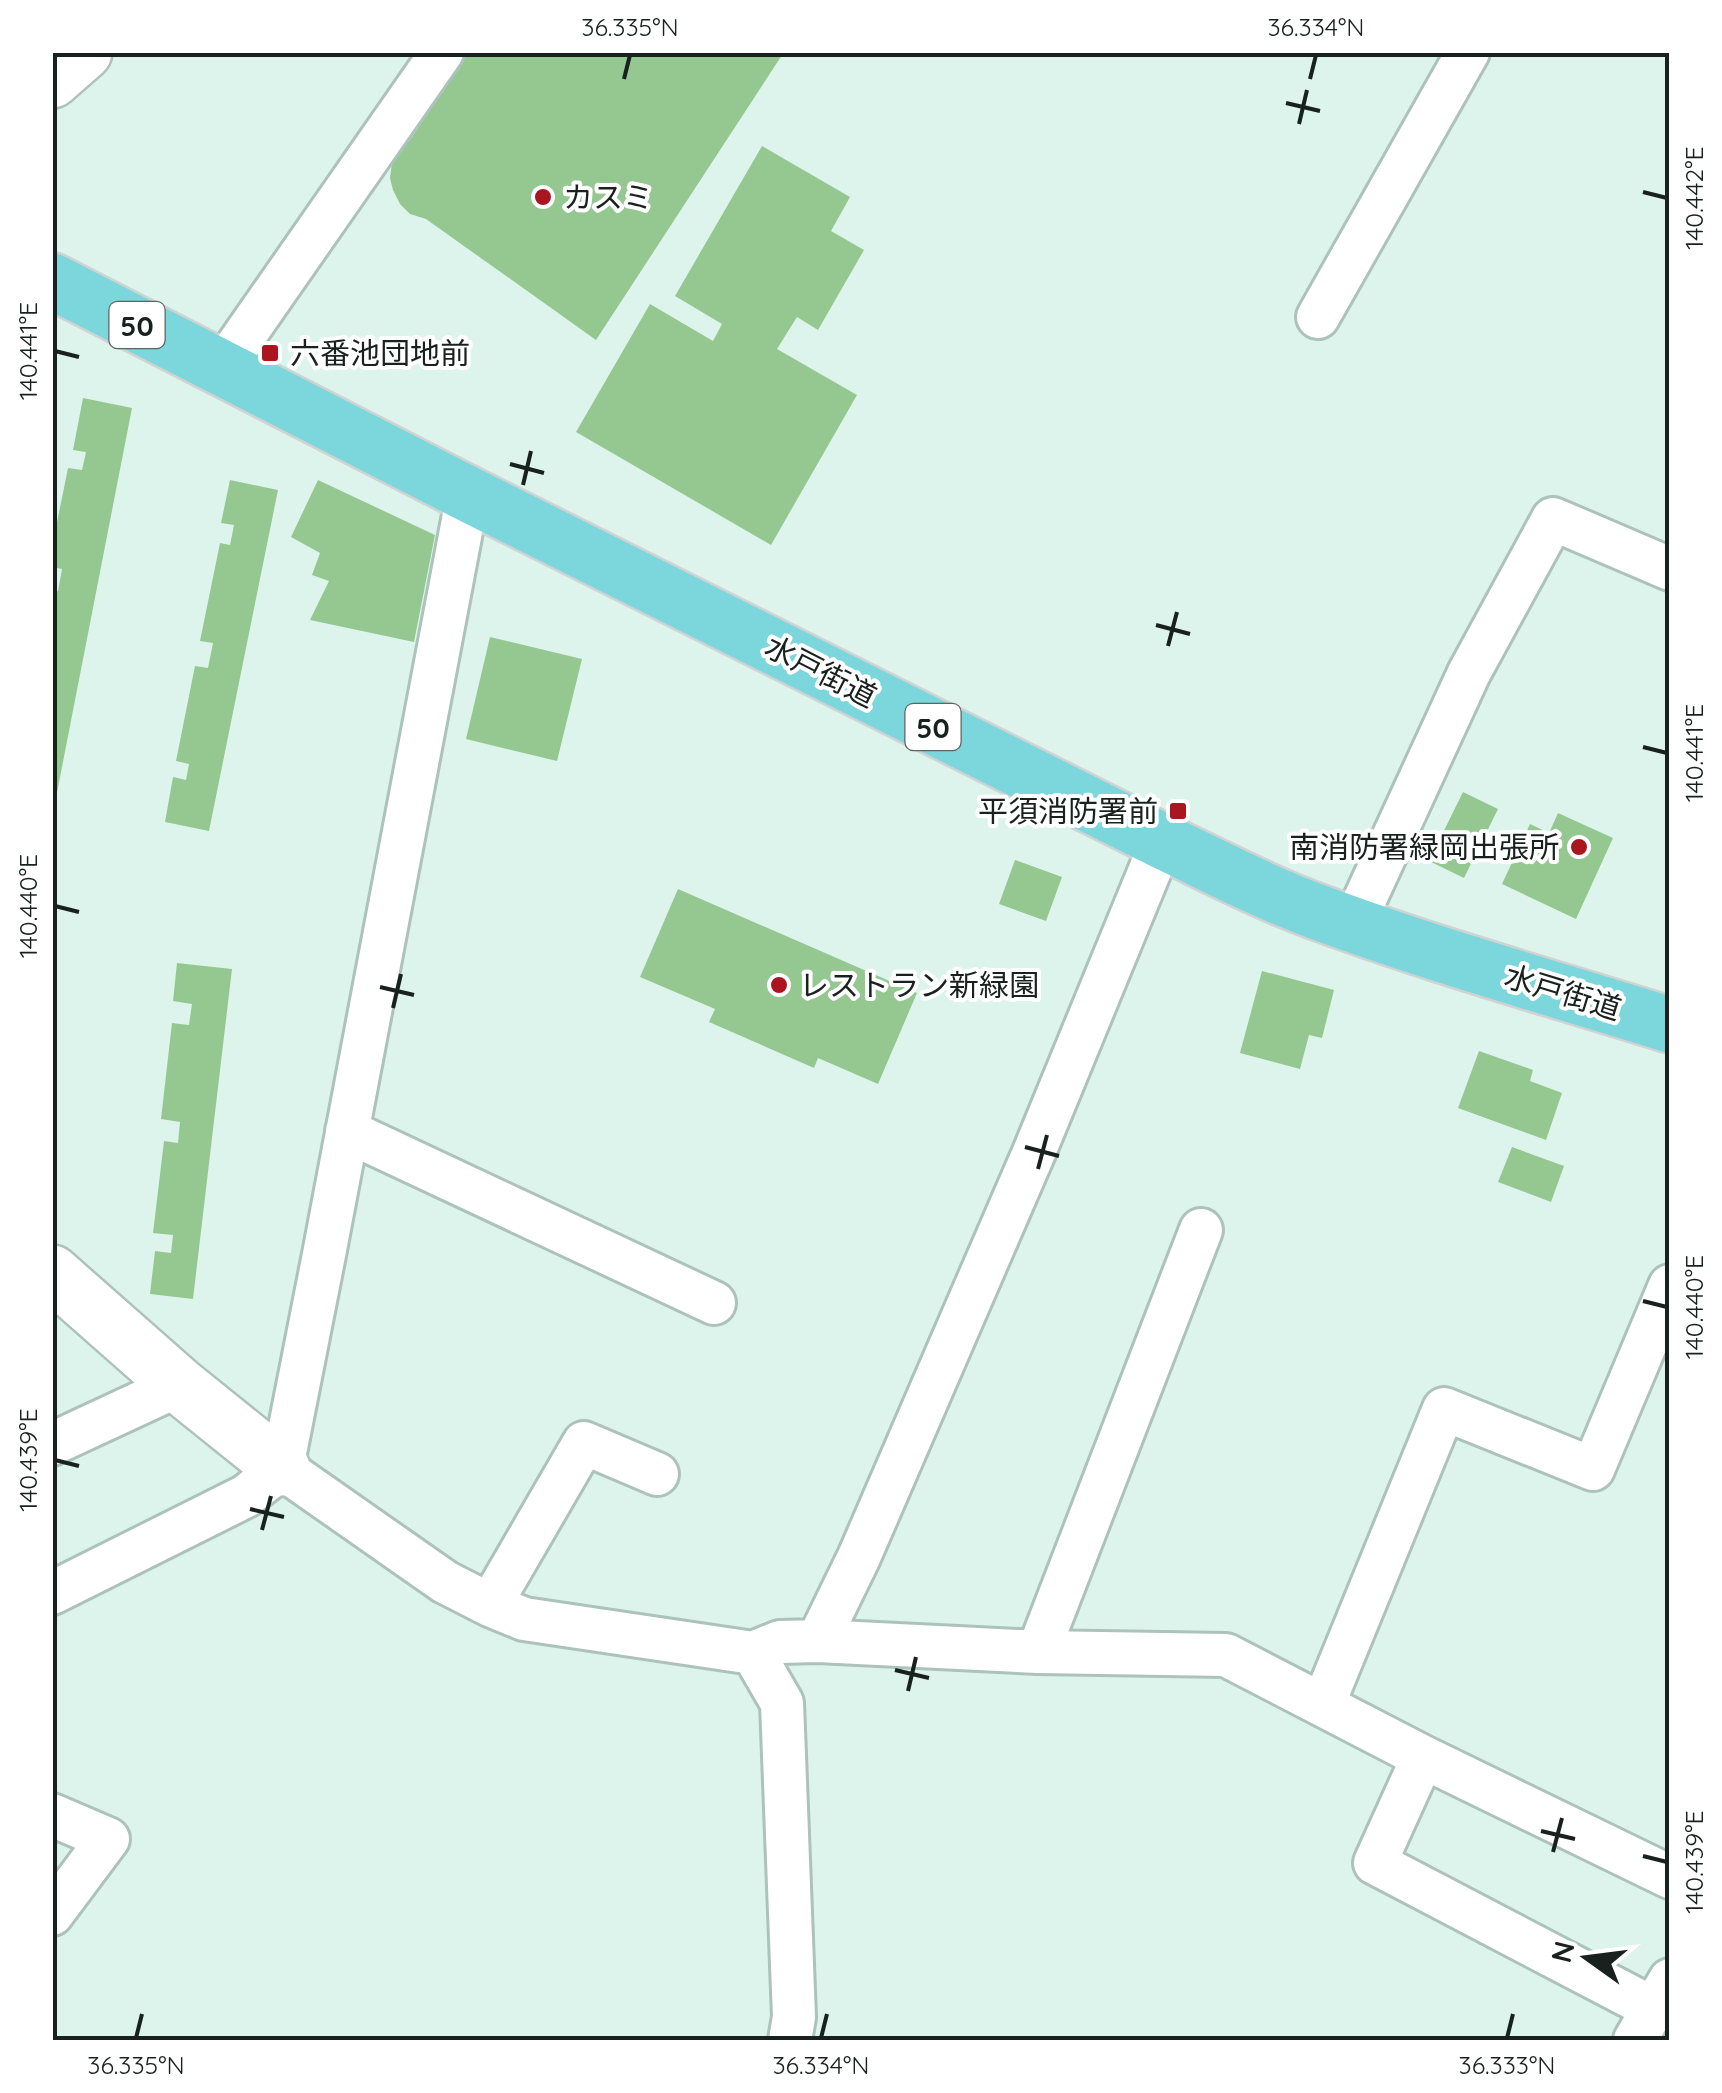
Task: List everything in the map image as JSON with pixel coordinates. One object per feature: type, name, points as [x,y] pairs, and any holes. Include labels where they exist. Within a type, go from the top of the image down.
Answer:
[{"type":"main road","name":"水戸街道","points":[[52,281],[468,494],[1266,891],[1353,924],[1670,1026]]},
{"type":"street","points":[[52,80],[84,52]]},
{"type":"street","points":[[221,369],[442,52]]},
{"type":"street","points":[[1318,317],[1468,52]]},
{"type":"street","points":[[52,1593],[246,1496],[282,1468],[468,494]]},
{"type":"street","points":[[1353,924],[1469,673],[1552,519],[1670,569]]},
{"type":"street","points":[[818,1641],[859,1557],[1012,1203],[1162,841]]},
{"type":"street","points":[[347,1131],[714,1303]]},
{"type":"street","points":[[1038,1652],[1201,1230]]},
{"type":"street","points":[[52,1273],[282,1468],[445,1582],[524,1620],[753,1652],[780,1642],[818,1641],[1038,1652],[1226,1654],[1670,1878]]},
{"type":"street","points":[[1323,1705],[1444,1409],[1593,1469],[1670,1286]]},
{"type":"street","points":[[52,1444],[179,1384]]},
{"type":"street","points":[[490,1606],[584,1444],[657,1474]]},
{"type":"street","points":[[753,1652],[782,1703],[794,2017],[790,2040]]},
{"type":"street","points":[[1424,1757],[1374,1862],[1653,2010]]},
{"type":"street","points":[[52,1816],[108,1839],[52,1914]]},
{"type":"building","name":"カスミ","points":[[468,52],[784,52],[596,340],[426,219],[410,214],[393,190],[392,162]]},
{"type":"building","points":[[762,146],[850,197],[831,231],[864,250],[818,330],[797,317],[777,349],[857,395],[771,545],[576,432],[650,304],[713,341],[722,324],[675,296]]},
{"type":"building","points":[[83,398],[132,408],[52,808],[52,590],[58,591],[62,569],[52,567],[52,547],[68,468],[82,470],[86,452],[73,450]]},
{"type":"building","points":[[230,480],[278,490],[209,831],[165,822],[173,777],[186,780],[189,764],[176,761],[195,666],[208,668],[213,643],[200,641],[220,543],[230,545],[234,525],[221,523]]},
{"type":"building","points":[[318,480],[435,535],[414,642],[310,620],[329,581],[312,575],[320,553],[291,537]]},
{"type":"building","points":[[490,637],[582,659],[557,761],[466,739]]},
{"type":"building","points":[[1463,792],[1498,809],[1464,878],[1429,861]]},
{"type":"building","points":[[1558,813],[1613,838],[1576,919],[1502,884],[1530,824],[1549,833]]},
{"type":"building","points":[[1015,860],[1062,877],[1046,921],[999,904]]},
{"type":"building","name":"レストラン新緑園","points":[[678,889],[917,993],[878,1084],[818,1058],[814,1068],[709,1022],[715,1009],[640,977]]},
{"type":"building","points":[[177,963],[232,969],[193,1299],[150,1294],[155,1251],[171,1253],[173,1235],[153,1233],[164,1141],[178,1143],[180,1122],[161,1119],[172,1023],[189,1025],[192,1004],[173,1001]]},
{"type":"building","points":[[1262,971],[1334,990],[1322,1038],[1309,1035],[1300,1069],[1240,1053]]},
{"type":"building","points":[[1479,1051],[1533,1070],[1530,1081],[1562,1093],[1546,1140],[1458,1108]]},
{"type":"building","points":[[1512,1147],[1564,1166],[1551,1202],[1498,1182]]},
{"type":"place","name":"カスミ","points":[[543,197]]},
{"type":"place","name":"六番池団地前","points":[[270,353]]},
{"type":"place","name":"平須消防署前","points":[[1178,811]]},
{"type":"place","name":"南消防署緑岡出張所","points":[[1579,847]]},
{"type":"place","name":"レストラン新緑園","points":[[779,985]]}]
